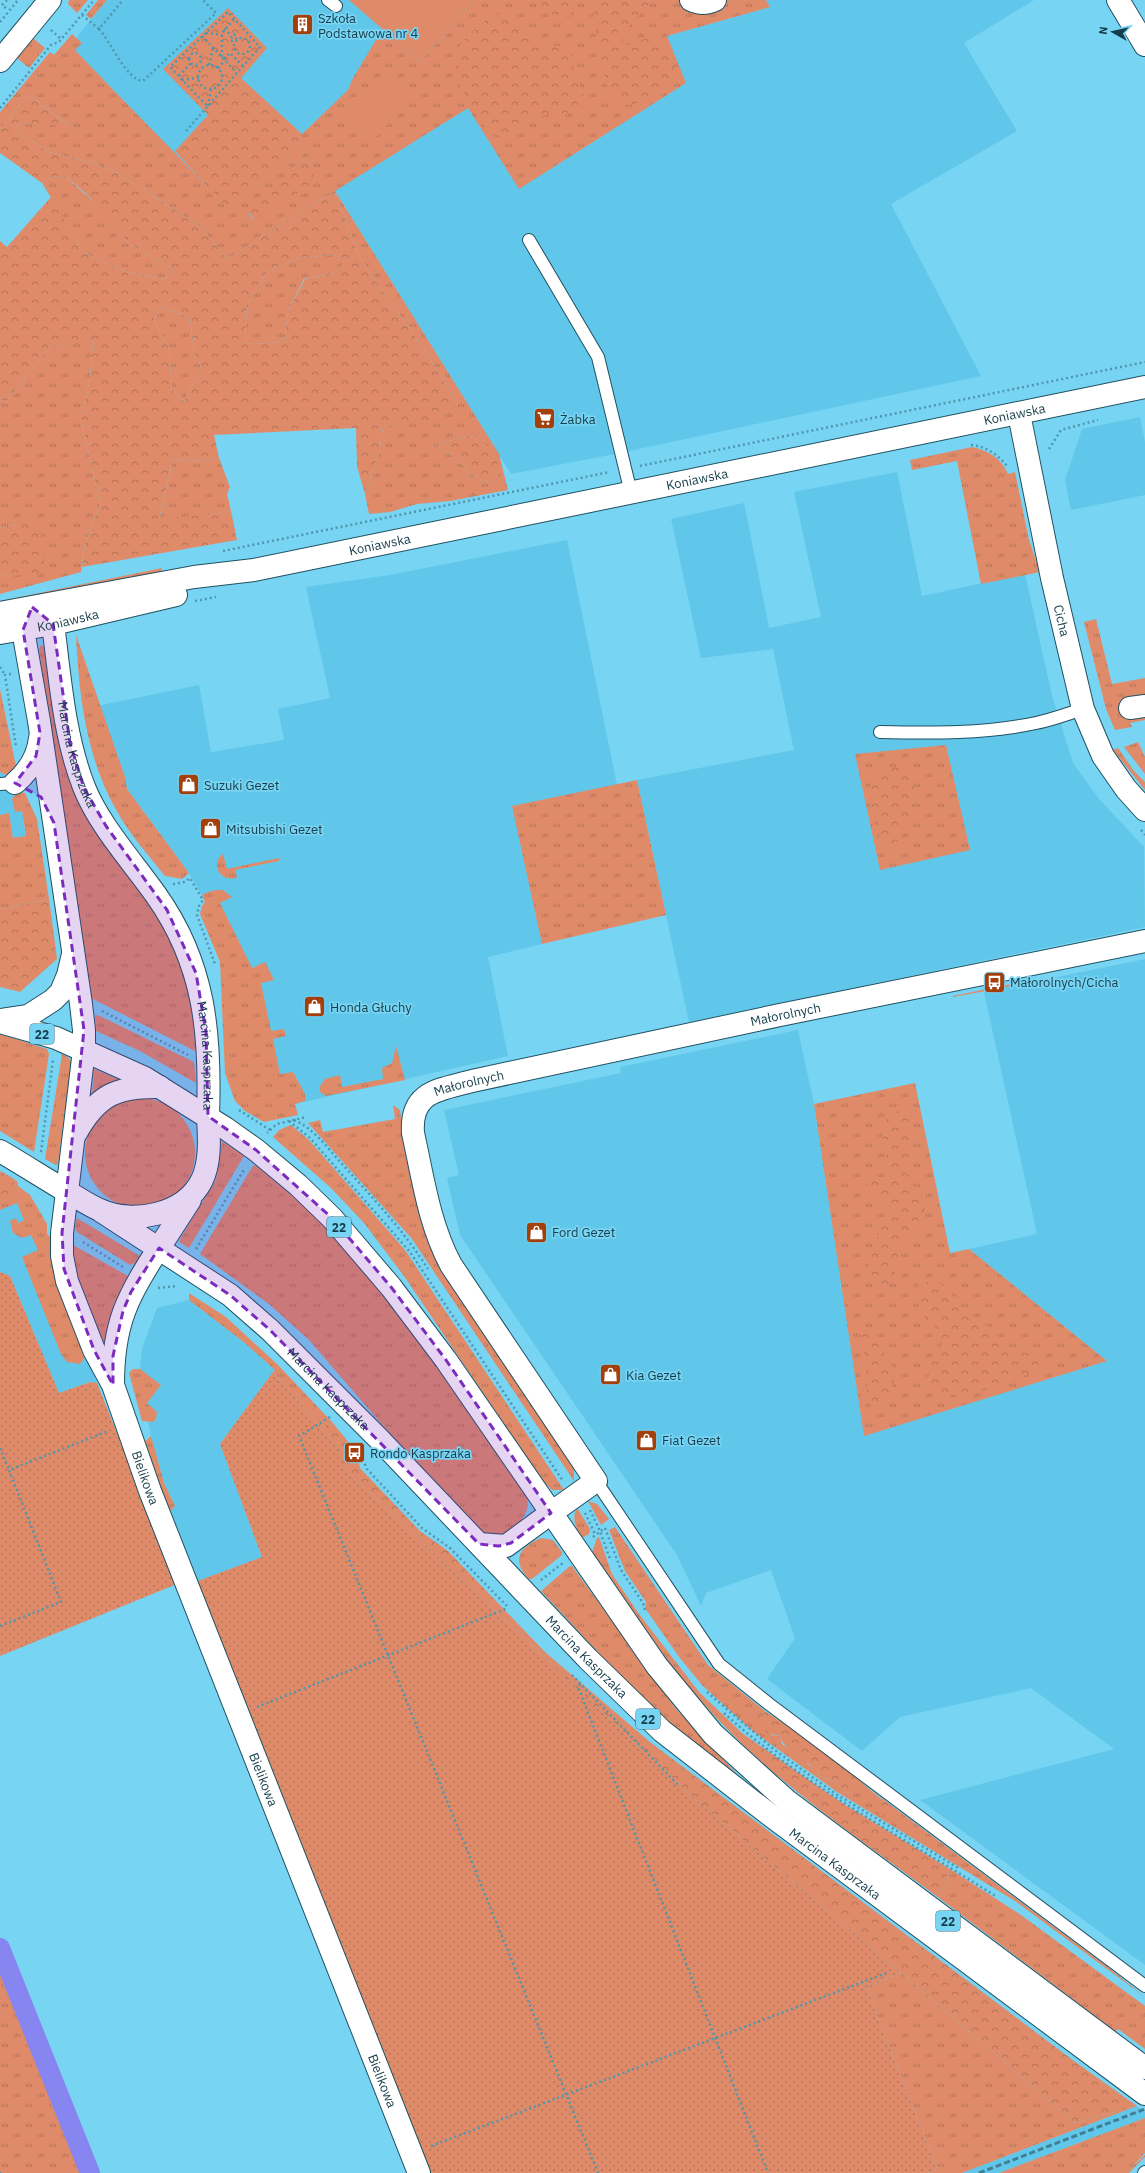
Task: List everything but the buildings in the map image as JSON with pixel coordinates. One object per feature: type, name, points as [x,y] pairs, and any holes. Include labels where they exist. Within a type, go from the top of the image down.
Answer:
[{"type":"main road","points":[[0,61],[50,0]]},
{"type":"main road","points":[[691,0],[699,4],[715,0]]},
{"type":"main road","points":[[1118,0],[1145,45]]},
{"type":"main road","name":"Koniawska","points":[[0,613],[194,577],[249,571],[1145,387]]},
{"type":"main road","name":"Cicha","points":[[1019,414],[1052,578],[1083,709],[1103,756],[1126,789],[1145,810]]},
{"type":"main road","name":"Koniawska","points":[[0,633],[53,624],[204,589],[249,571]]},
{"type":"main road","points":[[53,624],[32,607],[23,630],[39,721],[84,1030],[84,1050],[67,1192]]},
{"type":"main road","name":"Marcina Kasprzaka","points":[[53,624],[70,743],[84,788],[106,826],[167,910],[193,966],[204,1012],[208,1058],[208,1116],[256,1150],[298,1185],[332,1218],[391,1287],[446,1360],[657,1666],[697,1715],[731,1751],[786,1800],[1145,2068]]},
{"type":"main road","points":[[39,721],[39,744],[36,756],[12,781],[28,788],[41,797],[47,804],[54,823]]},
{"type":"main road","name":"Małorolnych","points":[[596,1481],[451,1265],[440,1245],[432,1218],[413,1133],[412,1122],[417,1105],[427,1095],[472,1081],[772,1016],[1145,941]]},
{"type":"main road","points":[[0,1021],[28,1016],[53,1000],[61,992],[74,954]]},
{"type":"main road","name":"22","points":[[0,1021],[56,1038],[128,1069],[208,1116]]},
{"type":"main road","points":[[73,1137],[86,1114],[112,1093],[134,1087],[161,1088]]},
{"type":"main road","points":[[198,1186],[207,1160],[208,1116]]},
{"type":"main road","name":"22","points":[[0,1151],[101,1211],[140,1216],[161,1213],[173,1209],[184,1201],[198,1186]]},
{"type":"main road","name":"Bielikowa","points":[[113,1385],[114,1351],[123,1311],[131,1292],[198,1186]]},
{"type":"main road","name":"Bielikowa","points":[[67,1192],[62,1233],[64,1269],[94,1350],[113,1385],[150,1491],[415,2163]]},
{"type":"main road","name":"Marcina Kasprzaka","points":[[101,1211],[230,1295],[270,1330],[368,1428],[619,1690],[668,1736],[764,1811],[1145,2094]]},
{"type":"main road","points":[[479,1544],[499,1546],[511,1543],[551,1513],[581,1502],[596,1481]]},
{"type":"lane","points":[[529,240],[598,358],[631,493]]},
{"type":"lane","points":[[880,732],[926,733],[979,731],[1035,723],[1083,709]]},
{"type":"lane","points":[[596,1481],[719,1664],[769,1704],[1145,1986]]},
{"type":"path","points":[[6,8],[2,5],[7,0]]},
{"type":"path","points":[[0,22],[18,0]]},
{"type":"path","points":[[0,108],[51,46],[59,42],[94,0]]},
{"type":"path","points":[[99,29],[123,0]]},
{"type":"path","points":[[82,15],[99,29],[115,56],[136,79],[143,81],[216,13],[203,0]]},
{"type":"path","points":[[186,132],[208,107],[243,66],[260,47],[228,12],[170,67],[208,107]]},
{"type":"path","points":[[224,59],[222,35],[224,29],[234,18]]},
{"type":"path","points":[[224,29],[231,35],[236,35],[235,41],[235,50],[238,54],[247,53],[250,44],[248,40],[244,38],[235,41]]},
{"type":"path","points":[[206,32],[222,35]]},
{"type":"path","points":[[231,35],[230,38],[235,41]]},
{"type":"path","points":[[202,36],[237,73]]},
{"type":"path","points":[[209,65],[213,47]]},
{"type":"path","points":[[179,76],[191,64],[195,65],[199,63],[201,59],[199,55],[195,53],[191,55],[189,59],[191,64]]},
{"type":"path","points":[[218,68],[230,53],[243,66]]},
{"type":"path","points":[[209,65],[218,68],[222,72],[222,81],[219,86],[211,89],[203,86],[199,78],[201,69],[209,65]]},
{"type":"path","points":[[182,80],[199,78]]},
{"type":"path","points":[[208,107],[211,89]]},
{"type":"path","points":[[218,552],[1145,362]]},
{"type":"path","points":[[1048,453],[1049,447],[1061,430],[1102,419]]},
{"type":"path","points":[[0,667],[5,675],[19,766],[12,781]]},
{"type":"path","points":[[5,675],[31,672]]},
{"type":"path","points":[[167,881],[173,884],[185,882],[190,878],[203,900],[199,906],[197,915],[214,957],[216,969]]},
{"type":"path","points":[[81,1004],[94,1007],[191,1057],[208,1058]]},
{"type":"path","points":[[234,1107],[270,1130]]},
{"type":"path","points":[[187,1266],[256,1150],[270,1130],[277,1124],[306,1117]]},
{"type":"path","points":[[294,1120],[310,1128],[409,1241],[432,1275]]},
{"type":"path","points":[[289,1121],[310,1138],[410,1252],[581,1502],[598,1524],[611,1562]]},
{"type":"path","points":[[474,1340],[479,1347]]},
{"type":"path","points":[[332,1416],[299,1436],[598,2173]]},
{"type":"path","points":[[9,1470],[116,1428],[129,1430]]},
{"type":"path","points":[[0,1448],[61,1602],[0,1626]]},
{"type":"path","points":[[581,1502],[595,1534]]},
{"type":"path","points":[[605,1528],[620,1570],[643,1603],[646,1612]]},
{"type":"path","points":[[238,1714],[388,1656],[508,1607],[513,1613]]},
{"type":"path","points":[[570,1673],[679,1786]]},
{"type":"path","points":[[580,1684],[578,1687],[768,2173]]},
{"type":"path","points":[[704,1689],[746,1727],[836,1794],[1000,1894]]},
{"type":"path","points":[[703,1694],[756,1740],[814,1782],[1000,1899]]},
{"type":"path","points":[[415,2163],[566,2095],[889,1972]]},
{"type":"highlighted area","points":[[32,607],[53,624],[70,743],[84,788],[106,826],[167,910],[196,973],[206,1032],[208,1116],[256,1150],[332,1218],[391,1287],[446,1360],[551,1513],[511,1543],[499,1546],[479,1544],[270,1330],[230,1295],[159,1248],[131,1292],[123,1311],[113,1356],[113,1385],[94,1350],[64,1269],[62,1233],[84,1030],[54,823],[41,797],[15,783],[36,756],[40,733],[23,630]]},
{"type":"shaded area","points":[[107,0],[490,0],[667,36],[770,7],[766,0],[1034,0],[964,43],[1017,131],[891,204],[981,376],[615,454],[511,474],[335,191],[227,259],[34,90]]},
{"type":"shaded area","points":[[1140,417],[1145,442],[1145,495],[1071,510],[1065,480],[1082,429]]},
{"type":"shaded area","points":[[897,472],[922,596],[1025,574],[1052,696],[1073,763],[1099,799],[1144,847],[1145,927],[689,1022],[637,780],[794,750],[773,649],[701,658],[671,519],[744,503],[769,628],[821,617],[794,492]]},
{"type":"shaded area","points":[[567,540],[617,785],[513,806],[542,944],[488,957],[508,1056],[295,1104],[277,1105],[208,900],[202,895],[189,873],[127,789],[97,706],[199,685],[211,752],[284,740],[278,709],[330,698],[306,587],[390,575]]},
{"type":"shaded area","points":[[0,772],[6,775],[15,794],[13,796],[22,811],[26,836],[13,838],[9,813],[0,815]]},
{"type":"shaded area","points":[[1145,959],[1145,1965],[920,1800],[1114,1749],[1031,1688],[900,1717],[862,1751],[767,1679],[795,1638],[771,1570],[706,1593],[701,1606],[677,1555],[460,1235],[447,1178],[459,1175],[444,1110],[621,1073],[620,1067],[798,1030],[814,1104],[851,1345],[1107,1361],[969,1249],[1037,1234],[984,992]]},
{"type":"shaded area","points":[[21,1196],[97,1383],[90,1382],[59,1393],[10,1276],[0,1272],[0,1203]]},
{"type":"shaded area","points":[[189,1300],[245,1343],[275,1370],[220,1444],[262,1557],[195,1582],[169,1512],[175,1506],[164,1483],[151,1437],[140,1369],[142,1349],[157,1308]]},
{"type":"shaded area","points":[[1137,2106],[1145,2112],[1145,2118],[999,2173],[962,2173]]},
{"type":"green space","points":[[69,0],[88,0],[77,13],[68,4]]},
{"type":"green space","points":[[98,0],[107,0],[91,19],[86,15]]},
{"type":"green space","points":[[349,0],[474,0],[420,62]]},
{"type":"green space","points":[[474,0],[680,0],[687,10],[716,8],[727,0],[766,0],[770,7],[667,36],[686,83],[519,189],[468,108],[227,259],[200,226],[114,171],[90,162],[49,152],[15,130],[19,123],[69,125],[28,95],[0,129],[0,112],[50,52],[54,55],[72,34],[82,43],[75,50],[230,210],[302,140],[302,134],[348,90],[352,80],[380,33],[389,35],[420,62]],"holes":[[[304,157],[312,169],[253,219],[248,213]]]},
{"type":"green space","points":[[539,0],[573,0],[574,17],[541,13],[537,2]]},
{"type":"green space","points":[[595,0],[649,0],[648,5],[622,34],[623,46],[657,36],[672,57],[674,71],[672,77],[659,91],[650,97],[632,104],[624,105],[613,97],[603,70],[594,24],[593,12]]},
{"type":"green space","points":[[228,8],[267,48],[241,78],[302,134],[302,140],[230,211],[175,151],[208,115],[163,69]]},
{"type":"green space","points":[[496,13],[512,18],[521,28],[527,39],[541,44],[559,46],[572,56],[577,80],[588,102],[578,112],[550,114],[534,118],[501,137],[491,132],[484,125],[464,94],[456,71],[455,61],[460,46],[469,35]]},
{"type":"green space","points":[[33,38],[45,48],[29,68],[17,58]]},
{"type":"green space","points":[[391,70],[416,93],[372,141],[347,117]]},
{"type":"green space","points":[[28,95],[70,126],[19,123],[15,130],[49,152],[90,162],[114,171],[200,226],[227,259],[335,191],[360,258],[427,354],[458,405],[439,419],[383,427],[379,453],[365,494],[357,466],[356,428],[214,435],[219,458],[203,461],[173,459],[159,520],[231,511],[237,540],[82,567],[85,544],[100,504],[81,419],[90,378],[93,340],[50,347],[5,403],[0,397],[0,241],[7,247],[51,197],[85,253],[126,272],[165,279],[173,269],[127,242],[111,220],[84,192],[65,176],[51,177],[42,183],[0,153],[0,129]],"holes":[[[331,255],[349,259],[332,274],[305,279],[288,311],[284,342],[252,344],[245,342],[247,305],[267,272],[298,258]],[[161,307],[190,318],[194,352],[201,367],[184,402],[172,389],[169,348],[153,320]]]},
{"type":"green space","points":[[304,157],[312,169],[314,183],[254,219],[248,212]]},
{"type":"green space","points":[[65,176],[108,215],[127,242],[173,269],[165,279],[126,272],[85,253],[42,183],[51,177]]},
{"type":"green space","points":[[335,191],[499,454],[508,490],[450,501],[417,504],[390,512],[369,514],[365,494],[379,453],[383,427],[400,424],[458,405],[427,354],[360,258]],"holes":[[[474,434],[497,478],[486,482],[472,475],[456,458],[435,445]]]},
{"type":"green space","points":[[331,255],[350,259],[332,274],[304,279],[288,311],[284,342],[252,344],[245,342],[247,305],[267,272],[298,258]]},
{"type":"green space","points":[[161,307],[190,318],[194,352],[201,367],[184,402],[172,389],[169,348],[153,320]]},
{"type":"green space","points":[[93,339],[90,378],[81,419],[100,504],[85,544],[81,572],[0,594],[0,576],[11,575],[17,524],[0,528],[0,397],[5,403],[50,347]]},
{"type":"green space","points":[[474,434],[498,455],[498,478],[486,482],[472,475],[456,458],[435,445]]},
{"type":"green space","points":[[972,447],[984,450],[994,456],[1002,464],[1008,474],[1015,472],[1029,540],[1040,572],[981,584],[957,461],[912,470],[910,460]]},
{"type":"green space","points":[[219,458],[230,487],[227,494],[231,511],[159,521],[173,459],[203,461]]},
{"type":"green space","points":[[39,522],[45,566],[38,574],[0,576],[0,528],[17,524]]},
{"type":"green space","points":[[162,568],[160,574],[0,608],[0,601]]},
{"type":"green space","points":[[1096,619],[1112,684],[1145,678],[1145,720],[1130,723],[1132,727],[1115,730],[1106,709],[1084,622]]},
{"type":"green space","points":[[76,635],[125,777],[127,789],[189,873],[182,879],[165,876],[140,846],[118,813],[107,792],[98,771],[86,727],[79,681]]},
{"type":"green space","points":[[41,645],[46,648],[59,733],[182,963],[194,1010],[195,1051],[91,998],[39,649]]},
{"type":"green space","points":[[0,689],[17,771],[6,775],[0,772]]},
{"type":"green space","points":[[1138,742],[1145,757],[1145,774],[1124,747]]},
{"type":"green space","points":[[946,745],[970,850],[880,870],[855,754]]},
{"type":"green space","points":[[1118,748],[1134,771],[1145,782],[1145,790],[1113,750]]},
{"type":"green space","points":[[889,767],[907,768],[913,773],[914,809],[910,822],[900,831],[895,849],[884,848],[874,820],[870,800],[873,771]]},
{"type":"green space","points":[[637,780],[666,915],[542,944],[512,806]]},
{"type":"green space","points":[[17,792],[25,793],[37,819],[49,899],[0,909],[0,815],[9,813],[13,838],[26,836],[22,811],[15,812],[12,799]]},
{"type":"green space","points":[[223,854],[227,869],[279,858],[279,861],[235,870],[237,878],[228,878],[220,873],[217,867],[218,860]]},
{"type":"green space","points":[[216,890],[223,890],[232,897],[220,903],[252,968],[265,962],[274,980],[261,983],[271,1031],[284,1029],[286,1036],[273,1039],[280,1074],[293,1072],[305,1094],[305,1101],[295,1104],[298,1115],[264,1122],[245,1111],[235,1101],[225,1073],[220,962],[200,914],[202,906],[205,902],[202,895]]},
{"type":"green space","points":[[49,899],[57,959],[20,992],[0,987],[0,909]]},
{"type":"green space","points":[[1020,982],[1024,984],[953,997],[953,996]]},
{"type":"green space","points":[[95,1015],[100,1016],[194,1062],[196,1083],[140,1051],[96,1031]]},
{"type":"green space","points":[[0,1034],[47,1049],[49,1054],[34,1152],[0,1131]]},
{"type":"green space","points":[[396,1046],[405,1080],[326,1096],[320,1092],[320,1086],[325,1079],[340,1075],[342,1087],[383,1079],[382,1068],[392,1063]]},
{"type":"green space","points":[[62,1054],[69,1058],[71,1062],[58,1164],[56,1165],[45,1159]]},
{"type":"green space","points":[[94,1069],[120,1080],[92,1095]]},
{"type":"green space","points":[[915,1083],[950,1253],[969,1249],[1107,1361],[864,1436],[814,1104]]},
{"type":"green space","points":[[140,1098],[161,1102],[179,1114],[191,1132],[195,1153],[191,1174],[179,1192],[161,1204],[140,1208],[119,1204],[101,1192],[89,1174],[85,1153],[89,1132],[101,1114],[119,1102]]},
{"type":"green space","points":[[393,1105],[400,1110],[402,1127],[428,1235],[574,1464],[574,1481],[412,1239],[308,1123],[320,1120],[323,1132],[395,1119]]},
{"type":"green space","points":[[903,1108],[912,1111],[912,1127],[905,1173],[907,1179],[921,1193],[925,1202],[923,1225],[908,1238],[901,1248],[895,1272],[888,1284],[877,1285],[867,1274],[876,1240],[893,1209],[887,1202],[873,1198],[865,1187],[873,1177],[888,1184],[891,1178],[881,1131],[888,1116]]},
{"type":"green space","points":[[291,1125],[309,1140],[405,1250],[564,1490],[552,1490],[542,1480],[404,1276],[364,1223],[331,1188],[273,1137],[279,1130]]},
{"type":"green space","points":[[222,1141],[244,1156],[189,1248],[179,1242],[216,1180]]},
{"type":"green space","points":[[255,1165],[306,1208],[338,1241],[368,1275],[396,1311],[450,1385],[527,1498],[528,1506],[525,1514],[521,1521],[514,1527],[498,1535],[490,1535],[483,1532],[385,1428],[309,1340],[269,1304],[200,1254],[252,1167]]},
{"type":"green space","points":[[0,1171],[11,1177],[21,1196],[0,1203]]},
{"type":"green space","points":[[11,1177],[17,1181],[18,1186],[30,1195],[47,1224],[47,1234],[53,1239],[86,1356],[80,1364],[67,1362],[61,1354],[22,1257],[38,1250],[31,1235],[22,1238],[13,1233],[10,1221],[16,1218],[18,1223],[24,1220],[17,1203],[0,1210],[0,1203],[20,1195]]},
{"type":"green space","points":[[77,1218],[140,1256],[135,1263],[130,1265],[77,1232],[75,1227]]},
{"type":"green space","points":[[73,1245],[128,1276],[114,1304],[105,1346],[101,1347],[73,1268]]},
{"type":"green space","points":[[0,1272],[10,1276],[59,1393],[90,1382],[97,1383],[177,1584],[0,1656]]},
{"type":"green space","points":[[934,1280],[947,1288],[970,1318],[986,1325],[1014,1351],[1052,1359],[1050,1365],[995,1387],[979,1391],[964,1394],[951,1394],[940,1392],[935,1389],[927,1383],[931,1364],[942,1345],[941,1332],[924,1317],[918,1302],[918,1285]]},
{"type":"green space","points":[[189,1293],[226,1317],[278,1365],[332,1422],[321,1428],[273,1372],[275,1370],[245,1343],[189,1300]]},
{"type":"green space","points":[[861,1324],[891,1361],[895,1376],[890,1392],[878,1406],[875,1417],[867,1394],[866,1362],[859,1328]]},
{"type":"green space","points":[[133,1369],[140,1369],[161,1385],[147,1403],[157,1412],[156,1419],[153,1422],[142,1421],[129,1373]]},
{"type":"green space","points":[[273,1372],[339,1449],[339,1464],[690,1795],[901,1973],[866,1987],[937,2169],[927,2173],[427,2173],[195,1582],[262,1557],[220,1444]]},
{"type":"green space","points":[[332,1422],[356,1451],[360,1468],[420,1531],[448,1551],[545,1652],[650,1742],[1074,2061],[1137,2106],[1075,2123],[901,1973],[690,1795],[339,1464],[339,1449],[321,1428]]},
{"type":"green space","points":[[151,1436],[164,1483],[175,1506],[169,1512],[142,1444]]},
{"type":"green space","points":[[588,1501],[597,1504],[609,1519],[601,1525]]},
{"type":"green space","points":[[577,1508],[590,1529],[589,1534],[582,1538],[574,1520]]},
{"type":"green space","points":[[615,1527],[708,1665],[765,1711],[761,1715],[771,1735],[780,1736],[782,1744],[806,1761],[807,1764],[817,1768],[819,1776],[836,1781],[842,1790],[848,1793],[860,1781],[882,1800],[888,1809],[888,1803],[1108,1967],[1145,1997],[1015,1901],[837,1792],[750,1729],[702,1685],[679,1657],[645,1608],[646,1602],[625,1571],[609,1530]]},
{"type":"green space","points":[[599,1537],[612,1574],[639,1614],[699,1692],[740,1731],[724,1723],[705,1705],[684,1681],[640,1622],[592,1552],[597,1538]]},
{"type":"green space","points":[[541,1538],[553,1540],[562,1552],[562,1555],[532,1579],[529,1579],[520,1566],[520,1555],[527,1546]]},
{"type":"green space","points":[[570,1566],[572,1566],[676,1709],[738,1775],[664,1719],[621,1677],[541,1591]]},
{"type":"green space","points":[[709,1710],[839,1801],[950,1869],[939,1898],[849,1832],[790,1786],[735,1737]]},
{"type":"green space","points":[[765,1711],[817,1746],[861,1781],[848,1793],[841,1790],[836,1781],[819,1776],[817,1768],[795,1755],[781,1740],[780,1736],[766,1733],[760,1722],[761,1716]]},
{"type":"green space","points":[[867,1786],[888,1803],[886,1812],[880,1817],[876,1814],[873,1805],[876,1801],[882,1799]]},
{"type":"green space","points":[[950,1869],[1021,1915],[1145,2006],[1145,2049],[1118,2029],[1116,2032],[939,1898]]},
{"type":"green space","points":[[0,1947],[90,2173],[0,2173]]},
{"type":"green space","points":[[901,1973],[1075,2123],[1137,2106],[962,2173],[927,2173],[937,2169],[866,1987]]},
{"type":"green space","points":[[1145,2118],[1145,2153],[1129,2170],[1145,2155],[1145,2157],[1129,2173],[999,2173]]},
{"type":"waterway","points":[[0,1948],[90,2173]]},
{"type":"railway","points":[[979,2173],[1145,2109]]},
{"type":"place","name":"Szkoła Podstawowa nr 4","points":[[303,25]]},
{"type":"place","name":"Żabka","points":[[545,419]]},
{"type":"place","name":"Suzuki Gezet","points":[[189,785]]},
{"type":"place","name":"Mitsubishi Gezet","points":[[210,829]]},
{"type":"place","name":"Małorolnych/Cicha","points":[[994,982]]},
{"type":"place","name":"Honda Głuchy","points":[[315,1007]]},
{"type":"place","name":"Ford Gezet","points":[[537,1232]]},
{"type":"place","name":"Kia Gezet","points":[[610,1375]]},
{"type":"place","name":"Fiat Gezet","points":[[646,1440]]},
{"type":"place","name":"Rondo Kasprzaka","points":[[354,1453]]}]
